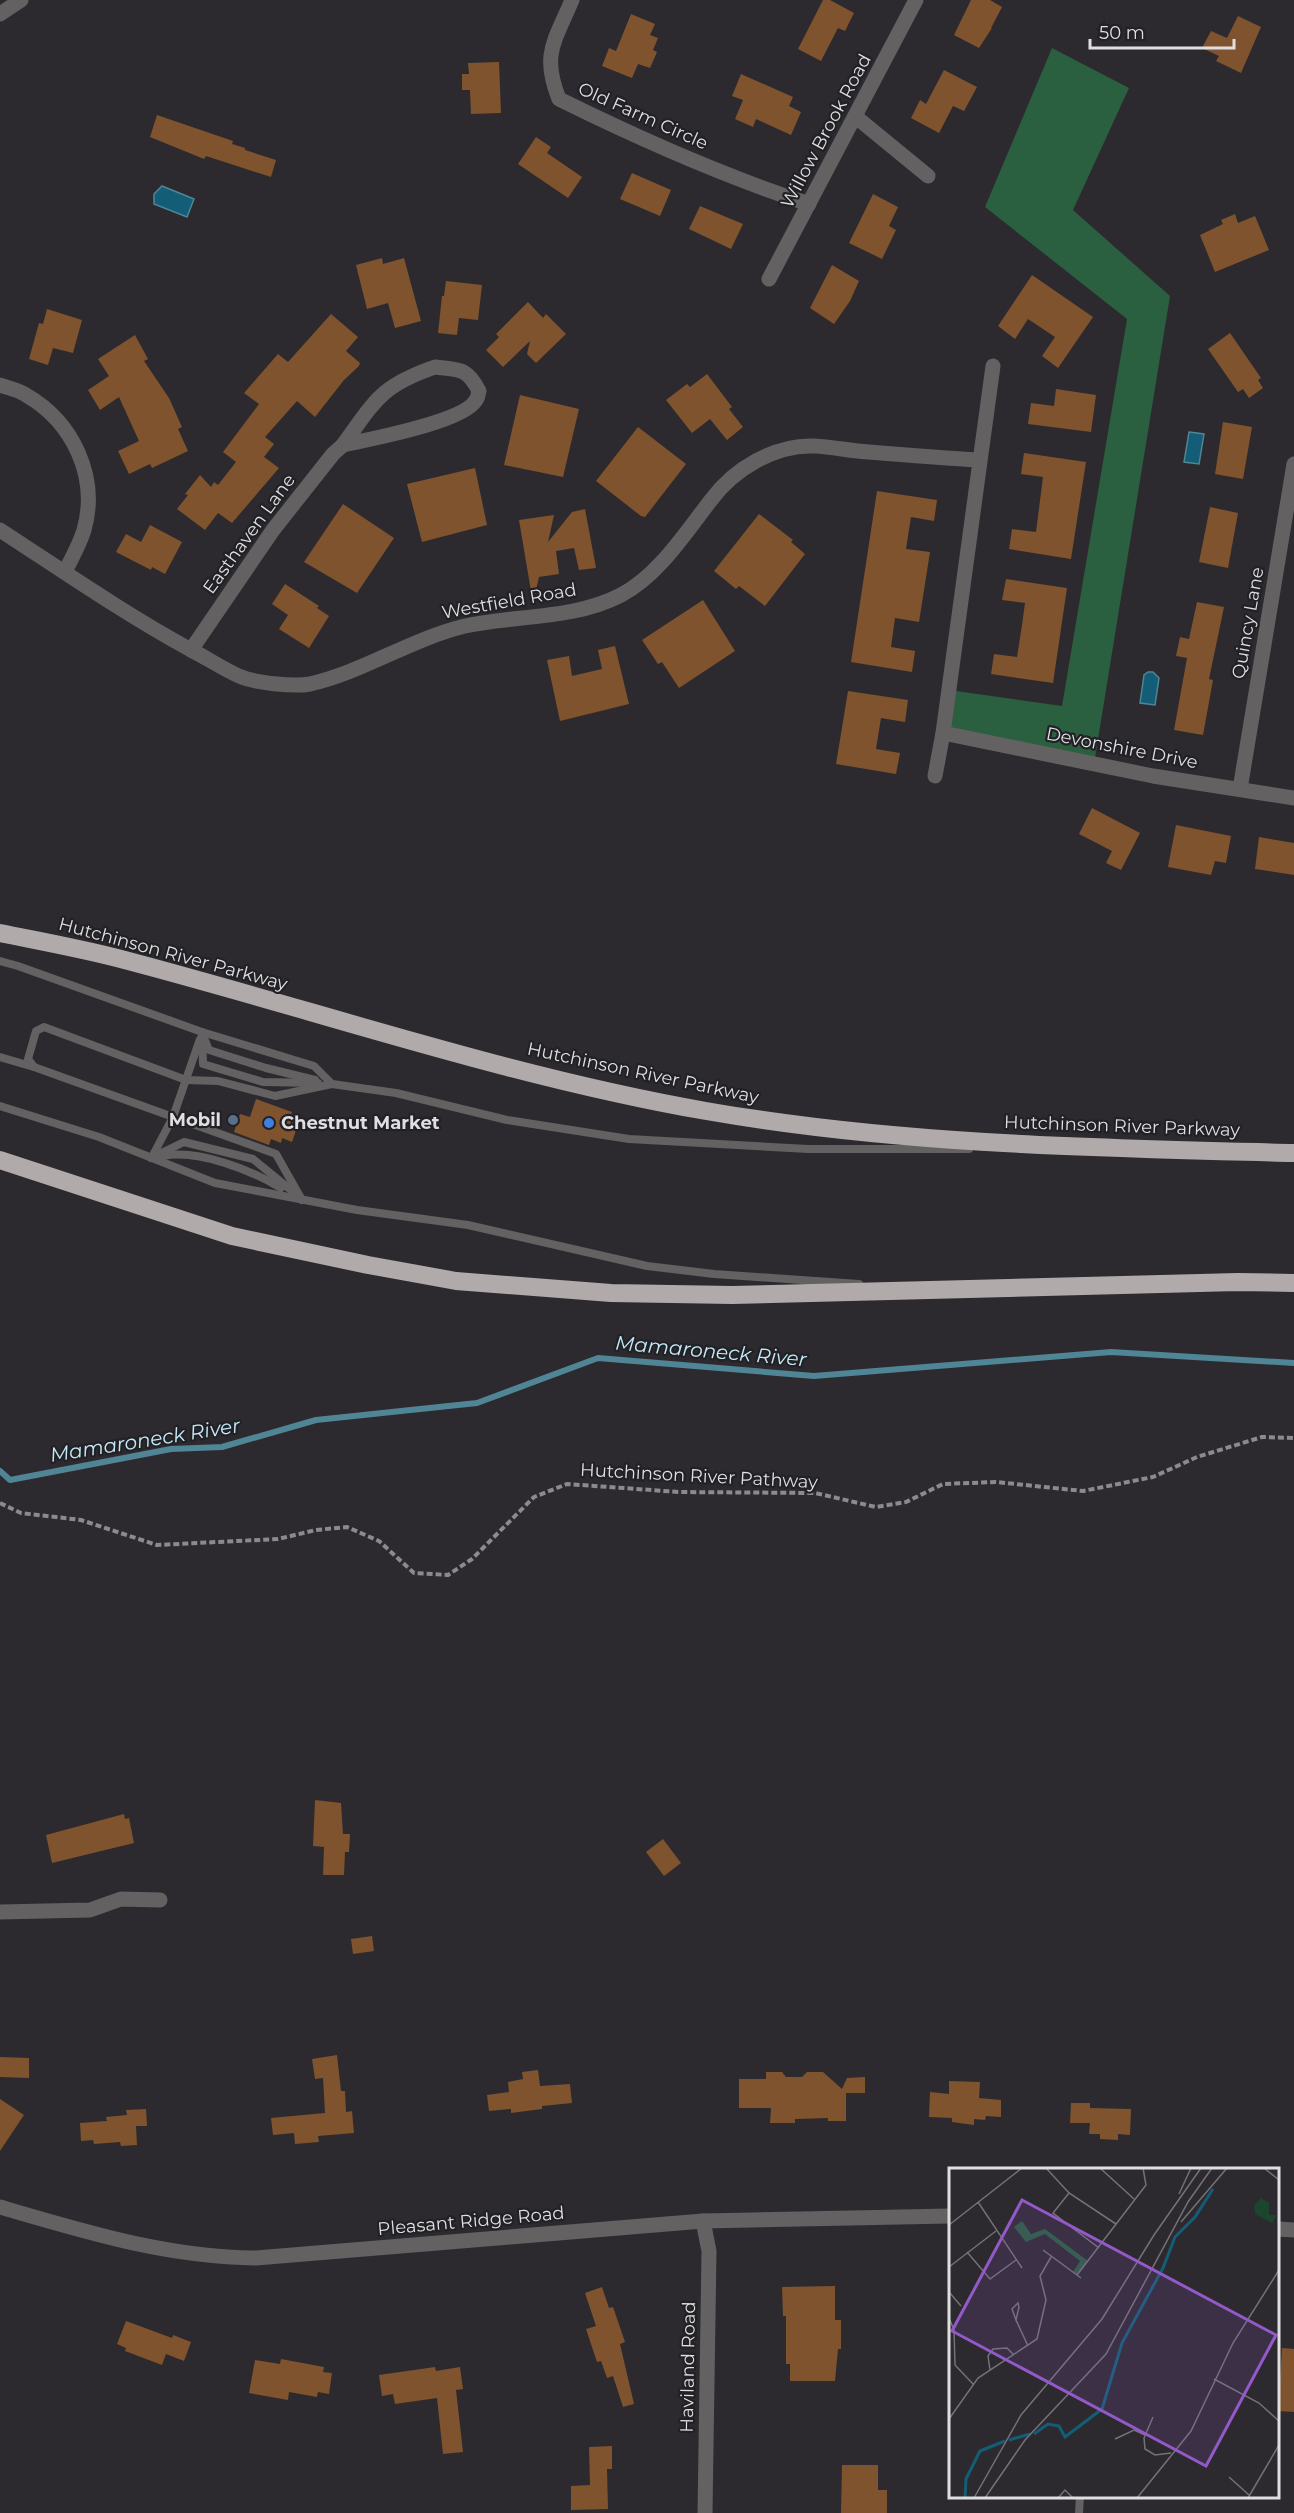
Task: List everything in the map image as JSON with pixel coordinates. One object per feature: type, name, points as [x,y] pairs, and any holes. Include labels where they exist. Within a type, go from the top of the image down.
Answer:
[{"type":"highway","name":"Hutchinson River Parkway","points":[[0,933],[114,957],[394,1036],[563,1079],[706,1111],[911,1138],[1069,1147],[1294,1153]]},
{"type":"highway","points":[[0,1160],[232,1236],[456,1281],[622,1293],[732,1295],[1238,1282],[1294,1283]]},
{"type":"street","points":[[0,14],[21,0]]},
{"type":"street","name":"Old Farm Circle","points":[[572,0],[550,54],[550,78],[559,99],[614,126],[753,186],[809,204]]},
{"type":"street","name":"Willow Brook Road","points":[[769,279],[916,0]]},
{"type":"street","points":[[856,117],[928,176]]},
{"type":"street","points":[[935,776],[943,733],[993,366]]},
{"type":"street","name":"Easthaven Lane","points":[[191,650],[273,530],[333,454],[343,446],[376,399],[392,385],[412,375],[435,368],[464,371],[471,376],[479,391],[476,401],[459,414],[343,446]]},
{"type":"street","points":[[0,385],[25,394],[53,416],[81,455],[90,490],[84,530],[65,573]]},
{"type":"street","name":"Westfield Road","points":[[0,530],[147,627],[241,677],[285,684],[309,684],[366,664],[430,636],[467,626],[521,620],[595,605],[621,595],[640,582],[682,541],[713,497],[735,474],[760,458],[781,451],[812,446],[979,460]]},
{"type":"street","name":"Quincy Lane","points":[[1240,789],[1294,464]]},
{"type":"street","name":"Devonshire Drive","points":[[943,733],[1153,776],[1294,798]]},
{"type":"street","points":[[0,1912],[90,1910],[121,1899],[160,1900]]},
{"type":"street","name":"Pleasant Ridge Road","points":[[0,2207],[115,2240],[208,2257],[267,2257],[703,2221],[949,2216]]},
{"type":"street","name":"Haviland Road","points":[[703,2221],[708,2251],[705,2513]]},
{"type":"street","points":[[1279,2229],[1294,2230]]},
{"type":"lane","points":[[0,961],[202,1032],[314,1066],[332,1083]]},
{"type":"lane","points":[[34,1067],[28,1059],[36,1031],[44,1027],[186,1080],[218,1081],[275,1096],[332,1083]]},
{"type":"lane","points":[[202,1032],[209,1050],[266,1068],[332,1083],[396,1093],[507,1120],[629,1139],[829,1149],[1069,1147]]},
{"type":"lane","points":[[202,1032],[203,1064],[262,1082],[332,1083]]},
{"type":"lane","points":[[151,1158],[173,1117],[202,1032]]},
{"type":"lane","points":[[0,1057],[34,1067],[276,1154],[302,1200]]},
{"type":"lane","points":[[0,1106],[99,1137],[215,1183],[357,1210],[468,1225],[647,1266],[714,1274],[932,1291]]},
{"type":"lane","points":[[151,1158],[184,1142],[253,1159],[302,1200]]},
{"type":"lane","points":[[1079,2513],[1080,2498]]},
{"type":"path","name":"Hutchinson River Pathway","points":[[0,1503],[21,1513],[81,1520],[157,1545],[278,1539],[316,1530],[347,1527],[379,1541],[414,1573],[448,1575],[472,1560],[534,1497],[567,1484],[679,1492],[815,1493],[876,1507],[906,1503],[943,1484],[996,1482],[1083,1491],[1153,1477],[1197,1457],[1262,1437],[1294,1438]]},
{"type":"green space","points":[[1052,48],[1129,88],[1073,210],[1170,296],[1094,764],[943,733],[949,690],[1062,706],[1127,319],[985,207]]},
{"type":"water","points":[[162,186],[194,199],[187,217],[154,204],[154,194]]},
{"type":"water","points":[[1189,432],[1204,434],[1199,464],[1184,462]]},
{"type":"water","points":[[1153,672],[1159,678],[1155,705],[1140,703],[1144,675]]},
{"type":"building","points":[[823,0],[830,0],[854,13],[845,31],[838,28],[821,61],[798,49]]},
{"type":"building","points":[[971,0],[990,0],[1002,7],[979,48],[954,35]]},
{"type":"building","points":[[631,14],[655,24],[650,35],[658,38],[653,50],[657,52],[650,68],[638,64],[632,78],[602,66],[609,48],[616,51]]},
{"type":"building","points":[[1238,16],[1261,27],[1241,73],[1216,61],[1219,56],[1202,48],[1211,31],[1227,38]]},
{"type":"building","points":[[499,62],[501,113],[471,114],[470,90],[462,90],[462,74],[469,74],[468,63]]},
{"type":"building","points":[[944,70],[977,87],[964,111],[953,106],[939,133],[911,118],[920,100],[926,104]]},
{"type":"building","points":[[741,74],[793,97],[789,106],[801,112],[791,135],[756,119],[753,127],[735,119],[743,100],[732,96]]},
{"type":"building","points":[[157,115],[233,141],[232,144],[245,148],[245,150],[276,160],[271,177],[206,156],[204,159],[150,137]]},
{"type":"building","points":[[536,137],[551,147],[547,153],[582,177],[568,198],[518,164]]},
{"type":"building","points":[[632,173],[671,190],[660,216],[620,199]]},
{"type":"building","points":[[873,194],[898,207],[889,226],[896,230],[882,259],[849,243]]},
{"type":"building","points":[[700,206],[743,224],[731,249],[689,229]]},
{"type":"building","points":[[1235,214],[1238,223],[1255,216],[1269,250],[1215,272],[1200,235],[1223,224],[1221,220]]},
{"type":"building","points":[[382,258],[383,264],[404,258],[421,321],[395,328],[388,303],[367,309],[356,265]]},
{"type":"building","points":[[832,265],[859,281],[850,301],[834,324],[810,308]]},
{"type":"building","points":[[1032,275],[1093,317],[1058,368],[1042,356],[1055,337],[1028,319],[1015,339],[998,326]]},
{"type":"building","points":[[446,281],[482,285],[478,320],[459,318],[457,335],[438,333]]},
{"type":"building","points":[[528,302],[543,318],[546,314],[566,334],[536,363],[527,354],[530,341],[503,367],[486,350],[499,337],[496,334]]},
{"type":"building","points":[[47,309],[82,320],[73,353],[53,348],[48,365],[29,359],[39,323],[43,324]]},
{"type":"building","points":[[331,314],[358,337],[346,351],[360,363],[359,366],[344,380],[315,417],[297,401],[265,437],[274,444],[264,457],[279,468],[232,523],[218,513],[205,530],[177,509],[188,495],[185,494],[200,475],[211,487],[214,482],[218,485],[236,462],[223,452],[259,404],[244,393],[278,354],[288,362]]},
{"type":"building","points":[[1230,333],[1261,378],[1258,380],[1263,388],[1249,398],[1243,389],[1238,392],[1208,349]]},
{"type":"building","points":[[135,335],[148,359],[144,361],[169,398],[182,427],[178,429],[188,451],[152,468],[150,464],[129,474],[118,451],[139,441],[119,397],[100,410],[88,390],[109,376],[98,359]]},
{"type":"building","points":[[707,374],[732,407],[729,409],[743,427],[727,440],[710,419],[692,433],[666,400],[687,384],[690,387]]},
{"type":"building","points":[[1056,389],[1096,395],[1091,432],[1028,424],[1031,403],[1054,406]]},
{"type":"building","points":[[520,395],[579,409],[563,477],[504,465]]},
{"type":"building","points":[[1223,422],[1252,427],[1243,479],[1215,474]]},
{"type":"building","points":[[638,427],[686,464],[645,517],[596,481]]},
{"type":"building","points":[[1024,453],[1086,462],[1071,559],[1009,549],[1012,529],[1036,532],[1043,477],[1021,474]]},
{"type":"building","points":[[475,468],[487,525],[422,542],[407,484]]},
{"type":"building","points":[[877,491],[937,500],[934,521],[911,517],[906,549],[930,552],[919,622],[895,618],[891,647],[915,651],[912,672],[851,662]]},
{"type":"building","points":[[343,504],[394,538],[357,593],[304,562]]},
{"type":"building","points":[[1210,507],[1238,513],[1228,568],[1199,562]]},
{"type":"building","points":[[585,509],[596,568],[579,570],[574,548],[556,551],[559,574],[539,577],[533,603],[519,520],[554,515],[548,542],[572,512]]},
{"type":"building","points":[[759,514],[793,540],[791,542],[805,554],[765,606],[739,586],[736,589],[714,571]]},
{"type":"building","points":[[150,525],[182,542],[165,574],[152,567],[151,570],[116,552],[126,534],[141,542]]},
{"type":"building","points":[[1006,579],[1067,588],[1053,683],[991,674],[994,654],[1017,657],[1025,603],[1002,600]]},
{"type":"building","points":[[285,584],[319,606],[317,608],[329,616],[309,648],[279,629],[288,615],[272,604]]},
{"type":"building","points":[[703,600],[735,651],[679,688],[662,662],[658,664],[642,640]]},
{"type":"building","points":[[1197,602],[1224,607],[1209,679],[1213,680],[1203,735],[1174,730],[1187,658],[1176,656],[1180,637],[1189,639]]},
{"type":"building","points":[[615,646],[629,704],[560,721],[547,660],[569,656],[572,676],[602,669],[598,650]]},
{"type":"building","points":[[848,691],[908,700],[905,722],[881,718],[876,749],[900,753],[896,774],[836,764]]},
{"type":"building","points":[[1092,808],[1140,833],[1121,870],[1106,863],[1112,851],[1079,834]]},
{"type":"building","points":[[1176,825],[1231,836],[1226,863],[1215,861],[1211,875],[1168,867]]},
{"type":"building","points":[[1259,837],[1294,843],[1294,875],[1255,869]]},
{"type":"building","name":"Chestnut Market","points":[[256,1099],[298,1116],[297,1122],[299,1122],[292,1142],[282,1138],[281,1143],[271,1139],[269,1145],[234,1132],[240,1114],[250,1117]]},
{"type":"building","points":[[315,1800],[341,1803],[343,1834],[350,1834],[349,1852],[345,1852],[344,1875],[323,1875],[324,1847],[313,1846]]},
{"type":"building","points":[[124,1814],[125,1819],[129,1818],[134,1843],[52,1863],[46,1835]]},
{"type":"building","points":[[663,1839],[681,1863],[664,1876],[646,1852]]},
{"type":"building","points":[[372,1936],[374,1951],[353,1954],[351,1939]]},
{"type":"building","points":[[337,2055],[341,2091],[345,2091],[346,2112],[352,2111],[354,2133],[318,2136],[319,2142],[295,2144],[294,2133],[273,2135],[271,2118],[325,2113],[323,2078],[315,2079],[312,2059]]},
{"type":"building","points":[[0,2057],[29,2058],[29,2078],[0,2077]]},
{"type":"building","points":[[538,2070],[540,2086],[570,2084],[572,2103],[542,2106],[542,2109],[511,2113],[511,2109],[489,2111],[487,2095],[509,2092],[508,2082],[523,2079],[522,2072]]},
{"type":"building","points":[[766,2072],[782,2072],[786,2077],[802,2077],[807,2072],[823,2072],[842,2089],[847,2078],[865,2077],[865,2093],[846,2093],[846,2121],[828,2121],[828,2118],[795,2119],[795,2123],[770,2123],[771,2108],[739,2108],[739,2079],[766,2079]]},
{"type":"building","points":[[949,2081],[980,2082],[979,2098],[1001,2100],[1001,2117],[986,2116],[985,2120],[974,2119],[974,2125],[952,2122],[952,2118],[929,2117],[930,2092],[949,2094]]},
{"type":"building","points":[[0,2099],[24,2115],[0,2151]]},
{"type":"building","points":[[1071,2103],[1090,2103],[1090,2108],[1131,2109],[1130,2135],[1118,2134],[1118,2140],[1100,2139],[1100,2134],[1089,2134],[1090,2123],[1070,2123]]},
{"type":"building","points":[[146,2109],[147,2126],[136,2126],[137,2145],[121,2146],[120,2142],[94,2144],[93,2140],[81,2141],[80,2123],[107,2121],[106,2117],[127,2115],[126,2110]]},
{"type":"building","points":[[835,2286],[835,2320],[841,2320],[841,2349],[838,2349],[835,2381],[790,2381],[790,2364],[786,2364],[786,2316],[783,2316],[782,2287]]},
{"type":"building","points":[[602,2287],[609,2308],[613,2307],[625,2342],[620,2344],[634,2404],[623,2407],[613,2376],[607,2378],[601,2361],[597,2362],[586,2329],[596,2326],[585,2293]]},
{"type":"building","points":[[126,2321],[172,2338],[173,2335],[191,2342],[184,2361],[166,2354],[162,2365],[125,2351],[126,2348],[117,2344]]},
{"type":"building","points":[[1282,2348],[1294,2349],[1294,2412],[1279,2411]]},
{"type":"building","points":[[281,2359],[324,2367],[323,2372],[332,2373],[329,2394],[318,2392],[317,2397],[289,2392],[288,2400],[249,2393],[255,2360],[280,2364]]},
{"type":"building","points":[[435,2367],[436,2371],[460,2367],[463,2389],[456,2390],[463,2452],[443,2454],[437,2398],[395,2404],[393,2394],[382,2396],[379,2375]]},
{"type":"building","points":[[612,2446],[612,2469],[607,2469],[608,2509],[571,2510],[571,2486],[590,2485],[589,2447]]},
{"type":"building","points":[[842,2465],[878,2465],[878,2490],[887,2490],[887,2513],[841,2513]]},
{"type":"waterway","name":"Mamaroneck River","points":[[0,1471],[10,1480],[171,1449],[222,1447],[316,1420],[477,1403],[598,1358],[814,1376],[1111,1352],[1294,1363]]},
{"type":"place","name":"Mobil","points":[[233,1120]]},
{"type":"place","name":"Chestnut Market","points":[[269,1123]]}]
